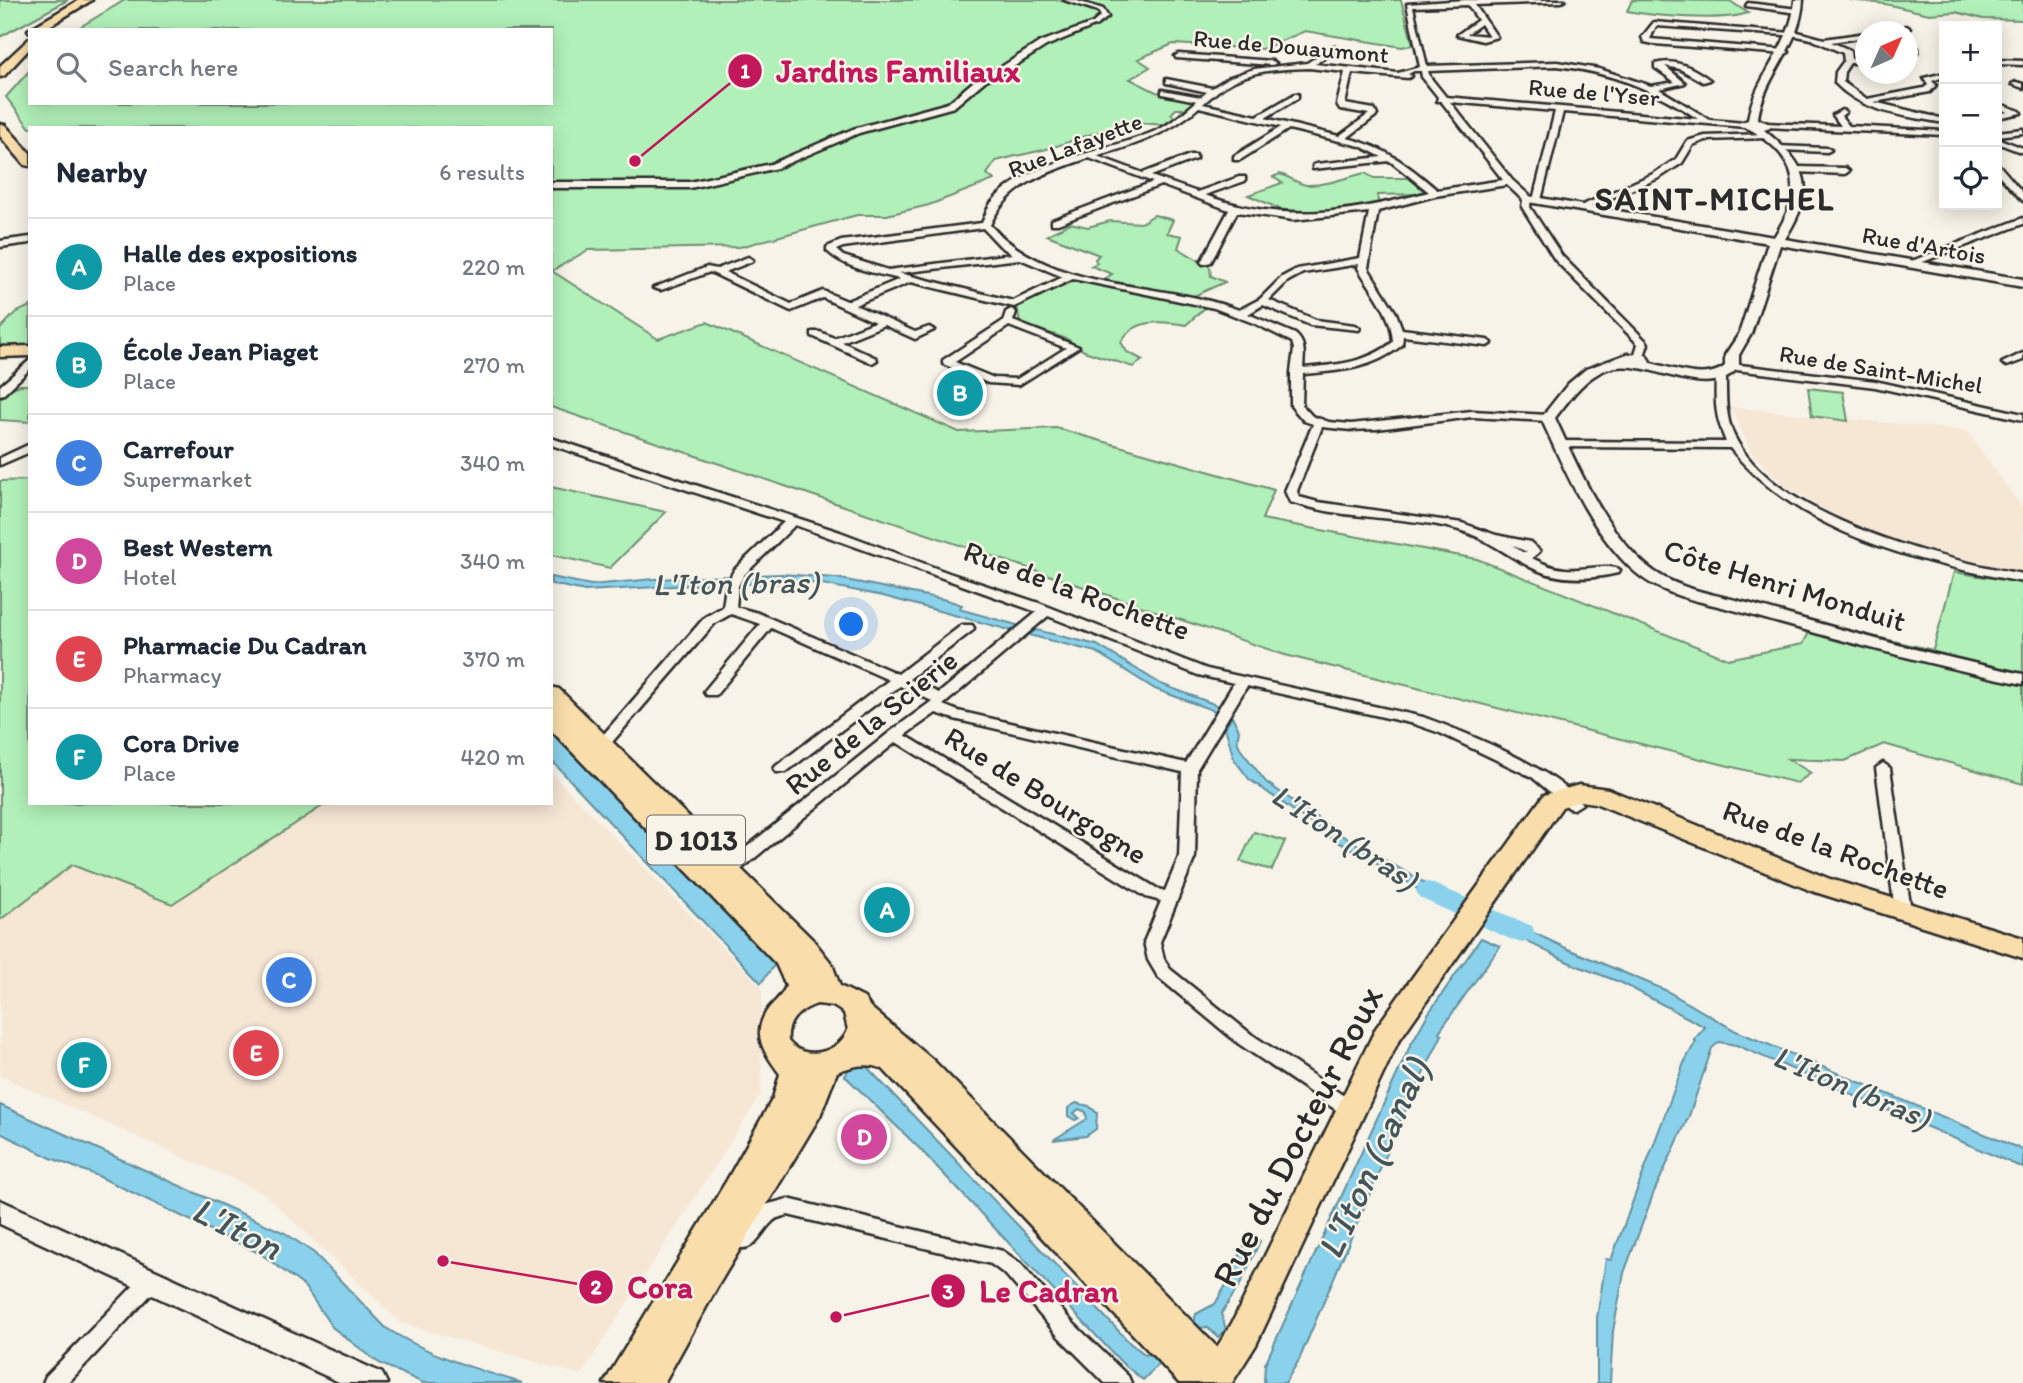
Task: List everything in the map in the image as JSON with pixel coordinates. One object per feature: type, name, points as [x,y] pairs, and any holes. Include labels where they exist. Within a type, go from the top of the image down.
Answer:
[{"type":"main road","points":[[37,28],[87,0]]},
{"type":"main road","points":[[48,28],[97,0]]},
{"type":"main road","points":[[0,58],[28,34]]},
{"type":"main road","points":[[0,74],[28,43]]},
{"type":"main road","points":[[3,138],[28,160]]},
{"type":"main road","points":[[3,138],[28,177]]},
{"type":"main road","points":[[0,352],[28,351]]},
{"type":"main road","name":"D 1013","points":[[553,696],[803,947],[822,971],[828,994]]},
{"type":"main road","name":"D 1013","points":[[553,718],[787,958],[800,986],[795,1000]]},
{"type":"main road","name":"Rue de la Rochette","points":[[1570,800],[1629,807],[1821,884],[2023,948]]},
{"type":"main road","name":"Rue du Docteur Roux","points":[[1215,1380],[1244,1334],[1386,1036],[1479,905],[1510,880],[1570,800]]},
{"type":"main road","points":[[621,1383],[738,1189],[787,1100],[795,1073],[772,1037],[777,1016],[795,1000],[817,993],[850,1001],[879,1034],[906,1052],[923,1068],[1215,1380]]},
{"type":"main road","points":[[646,1383],[707,1274],[809,1107],[819,1085],[836,1059],[862,1036],[863,1016]]},
{"type":"main road","points":[[780,1052],[800,1062],[877,1055],[893,1062],[1215,1380]]},
{"type":"main road","points":[[0,1211],[355,1380]]},
{"type":"street","points":[[553,185],[699,185],[774,166],[856,131],[937,110],[960,100],[983,78],[1004,69],[1044,44],[1098,23],[1105,17],[1101,10],[1067,0]]},
{"type":"street","points":[[1532,200],[1509,182],[1440,99],[1424,73],[1409,5],[1562,0]]},
{"type":"street","points":[[1757,127],[1759,100],[1794,34],[1799,0]]},
{"type":"street","points":[[1469,1],[1482,20]]},
{"type":"street","points":[[1748,5],[1798,11]]},
{"type":"street","points":[[1786,52],[1654,42],[1646,37],[1654,24],[1794,34],[1825,41],[1847,52],[1848,61],[1840,72],[1839,83],[1848,93],[1864,101],[1939,120]]},
{"type":"street","points":[[1825,41],[1855,37]]},
{"type":"street","points":[[1308,66],[1334,48]]},
{"type":"street","name":"Rue de Douaumont","points":[[1180,57],[1399,75],[1557,64],[1600,70],[1647,89],[1708,122]]},
{"type":"street","points":[[1848,61],[1855,61]]},
{"type":"street","points":[[1647,89],[1706,80],[1678,64],[1667,62],[1658,66],[1681,83]]},
{"type":"street","points":[[2002,62],[2023,63]]},
{"type":"street","name":"Rue Lafayette","points":[[985,225],[993,204],[1013,186],[1046,171],[1157,133],[1187,117],[1213,91],[1232,80],[1256,71],[1308,66]]},
{"type":"street","points":[[1341,138],[1373,116],[1371,111],[1343,107],[1340,104],[1349,70]]},
{"type":"street","points":[[1864,101],[1927,90],[1931,85],[1927,80],[1939,76]]},
{"type":"street","points":[[1169,81],[1213,91]]},
{"type":"street","name":"Rue Lafayette","points":[[1165,92],[1201,103]]},
{"type":"street","points":[[1258,119],[1295,96]]},
{"type":"street","name":"Rue de l'Yser","points":[[1440,99],[1757,127],[1939,133]]},
{"type":"street","points":[[1201,103],[1375,149],[1392,158],[1435,193]]},
{"type":"street","points":[[2002,107],[2017,113],[2002,115]]},
{"type":"street","points":[[1560,109],[1532,200],[1526,207],[1558,258],[1643,344],[1635,361]]},
{"type":"street","points":[[1842,112],[1837,115],[1847,129]]},
{"type":"street","points":[[1237,159],[1288,126]]},
{"type":"street","points":[[1757,127],[1780,148],[1798,170],[1799,197],[1791,220],[1779,241],[1773,245],[1745,334],[1726,371],[1722,419],[1733,444],[1754,469],[1781,491],[1846,528],[1925,557],[2023,578]]},
{"type":"street","points":[[1580,208],[1656,176],[1679,162],[1690,143],[1757,127]]},
{"type":"street","points":[[2002,133],[2023,131]]},
{"type":"street","points":[[2002,142],[2023,151]]},
{"type":"street","points":[[1780,148],[1827,150]]},
{"type":"street","points":[[1092,157],[1234,209],[1293,217],[1374,209],[1435,193],[1509,182]]},
{"type":"street","points":[[1144,175],[1193,157]]},
{"type":"street","points":[[1316,167],[1392,158]]},
{"type":"street","points":[[1798,170],[1844,171]]},
{"type":"street","points":[[2002,174],[2023,198]]},
{"type":"street","points":[[1198,195],[1242,179]]},
{"type":"street","points":[[1055,222],[1162,182]]},
{"type":"street","name":"Rue d'Artois","points":[[1532,200],[2023,283]]},
{"type":"street","points":[[1206,262],[1234,209]]},
{"type":"street","points":[[1296,372],[1349,366],[1374,359],[1389,352],[1398,343],[1398,332],[1393,318],[1363,268],[1374,209]]},
{"type":"street","points":[[1909,264],[2023,221]]},
{"type":"street","points":[[1070,277],[1014,304],[887,274],[840,258],[830,249],[985,225],[994,238],[1023,256],[1070,277],[1209,304],[1291,336],[1297,341],[1299,349],[1296,406],[1304,416],[1319,423],[1353,428],[1471,414],[1548,418],[1582,375],[1608,363],[1635,361],[1693,376],[1726,371]]},
{"type":"street","points":[[0,244],[28,240]]},
{"type":"street","points":[[887,274],[1023,256]]},
{"type":"street","points":[[717,272],[748,260]]},
{"type":"street","points":[[1240,314],[1263,301],[1285,279],[1300,271],[1363,260]]},
{"type":"street","points":[[658,288],[710,269],[792,307],[823,294],[915,336],[929,330]]},
{"type":"street","points":[[843,303],[898,276]]},
{"type":"street","points":[[843,303],[909,279]]},
{"type":"street","points":[[1263,301],[1314,323],[1355,328]]},
{"type":"street","points":[[1008,322],[1074,347],[1019,382],[992,381],[947,362],[1008,322],[1014,304]]},
{"type":"street","points":[[834,342],[883,321]]},
{"type":"street","points":[[1291,336],[1314,323]]},
{"type":"street","points":[[1398,332],[1487,343]]},
{"type":"street","points":[[816,334],[872,360]]},
{"type":"street","points":[[2007,363],[2022,357]]},
{"type":"street","points":[[0,392],[28,365]]},
{"type":"street","name":"Rue de Saint-Michel","points":[[1726,371],[1875,384],[2023,417]]},
{"type":"street","name":"Côte Henri Monduit","points":[[1548,418],[1578,479],[1615,536],[1635,564],[1658,580],[1851,638],[1951,665],[2023,679]]},
{"type":"street","points":[[1319,423],[1291,491],[1294,499],[1457,527],[1527,545],[1534,551],[1531,555],[1521,556],[1536,565],[1563,573],[1588,575],[1614,570]]},
{"type":"street","name":"Rue de la Rochette","points":[[553,442],[792,521],[1045,612],[1173,662],[1242,682],[1418,720],[1537,774],[1570,800]]},
{"type":"street","points":[[1559,444],[1733,444]]},
{"type":"street","points":[[0,462],[28,448]]},
{"type":"street","points":[[602,745],[710,620],[729,609],[736,580],[792,521]]},
{"type":"street","points":[[729,609],[768,623],[898,680],[954,715],[1190,769]]},
{"type":"street","name":"Rue de la Scierie","points":[[728,871],[938,703],[1045,612]]},
{"type":"street","points":[[712,692],[768,623]]},
{"type":"street","points":[[781,769],[967,628]]},
{"type":"street","points":[[1242,682],[1190,769],[1187,857],[1152,942],[1156,960],[1164,974],[1245,1039],[1352,1111]]},
{"type":"street","name":"Rue de Bourgogne","points":[[895,735],[1152,893],[1169,898]]},
{"type":"street","points":[[1883,768],[1903,911]]},
{"type":"street","points":[[707,1274],[721,1268],[735,1254],[752,1228],[768,1212],[788,1207],[959,1248],[996,1258],[1013,1269],[1065,1329],[1120,1383]]},
{"type":"street","points":[[54,1383],[151,1281]]},
{"type":"shaded area","points":[[1731,407],[1967,431],[2023,509],[2023,573],[1979,565],[1891,538],[1838,517],[1785,486],[1751,452]]},
{"type":"shaded area","points":[[553,775],[762,988],[761,1094],[581,1375],[401,1323],[264,1193],[0,1076],[0,920],[72,864],[172,904],[324,805],[553,805]]},
{"type":"green space","points":[[0,0],[68,0],[0,37]]},
{"type":"green space","points":[[125,0],[1401,0],[1413,45],[1402,47],[1305,31],[1262,49],[1173,44],[1138,59],[1150,67],[1130,79],[1156,92],[1190,98],[1194,104],[1186,109],[1176,109],[1171,114],[1177,119],[1167,126],[1122,126],[996,161],[987,174],[994,180],[929,205],[887,215],[857,215],[740,247],[588,250],[553,270],[553,187],[696,188],[695,183],[553,184],[553,126],[28,126],[6,97],[28,72],[28,105],[553,105],[553,28],[78,28]]},
{"type":"green space","points":[[1632,0],[1730,1],[1748,13],[1706,18],[1653,15],[1627,11]]},
{"type":"green space","points":[[1850,0],[2023,0],[2023,20],[1983,19],[1956,12],[1929,14],[1885,4]]},
{"type":"green space","points":[[1365,173],[1374,178],[1409,178],[1424,191],[1417,194],[1377,195],[1379,205],[1305,214],[1280,209],[1248,195],[1282,183],[1273,177],[1280,174],[1303,184],[1313,185]]},
{"type":"green space","points":[[1154,215],[1173,220],[1167,233],[1182,236],[1178,248],[1210,267],[1211,276],[1225,282],[1194,296],[1103,280],[1112,274],[1091,266],[1097,263],[1095,259],[1099,255],[1047,235],[1070,223],[1088,227],[1110,221],[1141,223]]},
{"type":"green space","points":[[553,272],[658,339],[707,322],[959,432],[1056,428],[1274,490],[1262,519],[1477,559],[1728,659],[1803,644],[1814,623],[1933,650],[1954,572],[2023,583],[2023,784],[1884,744],[1845,761],[1788,759],[1811,773],[1797,783],[1285,655],[553,408]]},
{"type":"green space","points":[[1070,281],[1208,305],[1186,325],[1150,323],[1133,329],[1121,342],[1127,352],[1143,360],[1133,367],[1084,351],[1067,339],[1020,323],[1017,306]]},
{"type":"green space","points":[[28,307],[28,348],[0,348],[0,329],[15,313]]},
{"type":"green space","points":[[28,385],[28,422],[0,420],[0,399],[10,389]]},
{"type":"green space","points":[[1808,388],[1843,392],[1848,421],[1812,416]]},
{"type":"green space","points":[[28,480],[28,805],[324,805],[172,904],[72,865],[0,920],[0,481]]},
{"type":"green space","points":[[553,487],[666,512],[610,568],[553,555]]},
{"type":"green space","points":[[1254,832],[1285,841],[1272,870],[1240,861]]},
{"type":"water","points":[[782,574],[836,578],[947,600],[962,605],[959,609],[1020,626],[1013,631],[883,596],[817,583],[711,584],[585,591],[553,584],[553,577],[591,585],[654,579]]},
{"type":"water","points":[[1036,630],[1097,645],[1161,684],[1219,706],[1215,711],[1155,689],[1096,652],[1029,635]]},
{"type":"water","points":[[1232,716],[1239,730],[1237,741],[1241,750],[1266,782],[1343,836],[1427,884],[1460,898],[1453,910],[1435,902],[1394,872],[1334,840],[1249,779],[1234,759],[1225,727]]},
{"type":"water","points":[[553,734],[775,964],[761,983],[553,762]]},
{"type":"water","points":[[1498,916],[1665,990],[1736,1031],[2023,1150],[2023,1168],[1736,1045],[1719,1042],[1712,1048],[1689,1116],[1654,1192],[1624,1273],[1613,1331],[1610,1383],[1597,1383],[1597,1318],[1606,1259],[1611,1260],[1684,1063],[1696,1041],[1694,1040],[1705,1027],[1622,983],[1570,963],[1492,924]]},
{"type":"water","name":"L'Iton (canal)","points":[[1481,938],[1500,946],[1439,1032],[1442,1035],[1404,1113],[1299,1360],[1285,1383],[1266,1383],[1265,1364],[1410,1046],[1428,1014]]},
{"type":"water","points":[[866,1066],[1130,1343],[1146,1355],[1152,1352],[1161,1362],[1143,1380],[1122,1363],[920,1149],[845,1076],[850,1067]]},
{"type":"water","points":[[1076,1103],[1089,1106],[1097,1113],[1096,1129],[1086,1136],[1053,1140],[1087,1119],[1086,1112],[1079,1109],[1074,1113],[1079,1118],[1075,1120],[1068,1116],[1068,1108]]},
{"type":"water","name":"L'Iton","points":[[0,1105],[285,1233],[314,1253],[386,1328],[435,1354],[522,1383],[423,1383],[379,1363],[332,1327],[304,1286],[261,1254],[98,1176],[51,1158],[0,1133]]},
{"type":"water","points":[[1250,1232],[1260,1241],[1241,1283],[1221,1314],[1226,1329],[1218,1337],[1207,1327],[1200,1328],[1194,1322],[1196,1314],[1215,1304],[1230,1278]]},
{"type":"waterway","name":"L'Iton (bras)","points":[[1429,891],[1522,933]]},
{"type":"place","name":"Jardins Familiaux","points":[[635,161]]},
{"type":"place","name":"École Jean Piaget","points":[[960,393]]},
{"type":"place","name":"Halle des expositions","points":[[887,910]]},
{"type":"place","name":"Carrefour","points":[[289,980]]},
{"type":"place","name":"Pharmacie Du Cadran","points":[[256,1053]]},
{"type":"place","name":"Cora Drive","points":[[84,1065]]},
{"type":"place","name":"Best Western","points":[[864,1137]]},
{"type":"place","name":"Cora","points":[[443,1261]]},
{"type":"place","name":"Le Cadran","points":[[836,1317]]},
{"type":"district","name":"SAINT-MICHEL","points":[[1715,199]]}]
